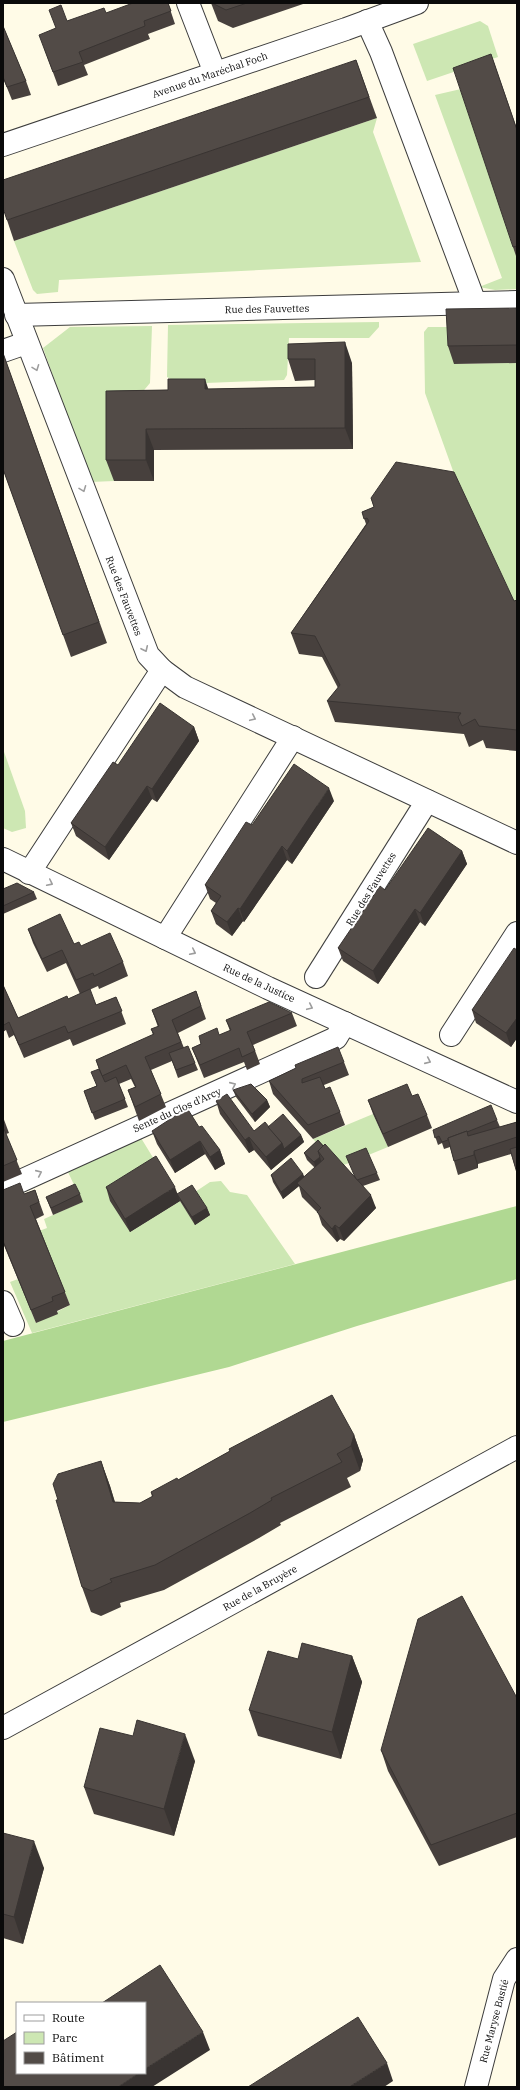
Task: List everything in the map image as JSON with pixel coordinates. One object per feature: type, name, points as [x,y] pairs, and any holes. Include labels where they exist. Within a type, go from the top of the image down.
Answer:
[{"type":"street","points":[[188,3],[215,73]]},
{"type":"street","name":"Avenue du Maréchal Foch","points":[[3,145],[367,22],[417,3]]},
{"type":"street","points":[[367,22],[380,52],[475,303]]},
{"type":"street","name":"Rue des Fauvettes","points":[[3,279],[26,343],[139,636],[148,655],[162,670],[185,687],[517,843]]},
{"type":"street","name":"Rue des Fauvettes","points":[[16,315],[517,302]]},
{"type":"street","points":[[3,351],[26,343]]},
{"type":"street","points":[[29,873],[162,670]]},
{"type":"street","points":[[165,938],[293,737]]},
{"type":"street","name":"Rue des Fauvettes","points":[[316,977],[427,801]]},
{"type":"street","name":"Rue de la Justice","points":[[3,859],[165,938],[517,1102]]},
{"type":"street","points":[[451,1035],[517,933]]},
{"type":"street","name":"Sente du Clos d'Arcy","points":[[3,1190],[336,1038],[345,1023]]},
{"type":"street","points":[[3,1302],[14,1326]]},
{"type":"street","name":"Rue de la Bruyère","points":[[3,1728],[517,1447]]},
{"type":"street","name":"Rue Maryse Bastié","points":[[476,2087],[504,1979],[517,1959]]},
{"type":"green space","points":[[480,21],[488,26],[498,57],[427,81],[413,44]]},
{"type":"green space","points":[[461,89],[517,258],[517,289],[495,290],[479,287],[502,278],[435,95]]},
{"type":"green space","points":[[377,118],[373,132],[421,262],[59,280],[58,292],[37,294],[33,290],[14,241]]},
{"type":"green space","points":[[379,322],[379,327],[369,338],[289,338],[287,375],[284,380],[180,384],[167,377],[168,325]]},
{"type":"green space","points":[[152,326],[150,383],[140,395],[113,412],[114,481],[91,482],[43,348],[70,327]]},
{"type":"green space","points":[[428,327],[453,327],[455,364],[517,363],[517,613],[461,493],[425,393],[424,332]]},
{"type":"green space","points":[[3,749],[25,811],[26,828],[12,832],[3,828]]},
{"type":"green space","points":[[373,1114],[388,1147],[339,1167],[313,1139]]},
{"type":"green space","points":[[141,1138],[160,1169],[130,1232],[180,1201],[195,1224],[195,1192],[210,1182],[221,1181],[230,1192],[247,1195],[295,1264],[32,1333],[10,1282],[18,1279],[36,1323],[70,1305],[39,1231],[47,1228],[44,1219],[82,1202],[68,1172]]},
{"type":"green space","points":[[517,1206],[517,1279],[357,1326],[229,1367],[3,1422],[3,1341]]},
{"type":"building","points":[[133,3],[168,3],[171,11],[144,21],[145,26],[79,52],[83,62],[53,72],[39,35],[56,28],[49,10],[61,5],[67,21],[104,8],[106,13]]},
{"type":"building","points":[[212,3],[247,3],[226,10]]},
{"type":"building","points":[[3,26],[26,81],[7,87],[3,77]]},
{"type":"building","points":[[491,54],[517,130],[517,246],[513,247],[453,68]]},
{"type":"building","points":[[356,60],[369,97],[7,220],[3,208],[3,180]]},
{"type":"building","points":[[517,308],[517,345],[448,346],[446,309]]},
{"type":"building","points":[[345,342],[345,428],[146,429],[146,460],[106,460],[106,391],[168,390],[168,379],[205,379],[205,389],[315,387],[315,359],[288,359],[288,344]]},
{"type":"building","points":[[3,353],[99,622],[63,635],[3,469]]},
{"type":"building","points":[[396,462],[454,472],[514,601],[517,600],[517,730],[479,726],[475,719],[462,726],[458,717],[461,713],[327,701],[340,685],[315,636],[291,633],[369,521],[367,518],[364,519],[362,512],[374,507],[371,498]]},
{"type":"building","points":[[160,703],[194,727],[152,789],[147,786],[105,847],[71,823],[113,762],[118,765]]},
{"type":"building","points":[[294,764],[329,788],[287,851],[282,846],[240,909],[238,908],[227,922],[211,911],[221,896],[205,885],[246,822],[252,825]]},
{"type":"building","points":[[428,828],[462,851],[420,913],[415,909],[373,971],[338,948],[380,886],[385,890]]},
{"type":"building","points":[[17,883],[34,892],[3,906],[3,889]]},
{"type":"building","points":[[60,914],[74,944],[79,942],[81,946],[110,933],[123,962],[94,976],[93,973],[76,980],[62,950],[42,959],[28,929]]},
{"type":"building","points":[[514,948],[517,950],[517,1018],[506,1033],[472,1010]]},
{"type":"building","points":[[3,985],[18,1018],[67,996],[68,999],[90,989],[96,1005],[116,997],[122,1011],[68,1033],[65,1026],[19,1045],[9,1022],[4,1025],[3,1022]]},
{"type":"building","points":[[196,991],[201,1006],[172,1020],[181,1042],[145,1057],[161,1094],[135,1107],[128,1090],[136,1087],[126,1065],[102,1076],[96,1060],[154,1034],[151,1029],[159,1026],[152,1010]]},
{"type":"building","points":[[269,1002],[292,1013],[247,1032],[255,1051],[242,1057],[239,1048],[200,1065],[192,1048],[201,1044],[199,1036],[217,1028],[219,1035],[231,1030],[226,1020]]},
{"type":"building","points":[[188,1046],[195,1063],[176,1070],[169,1053]]},
{"type":"building","points":[[338,1047],[344,1062],[302,1079],[302,1083],[320,1077],[325,1089],[330,1087],[340,1112],[308,1125],[269,1081],[296,1068],[295,1065]]},
{"type":"building","points":[[99,1069],[105,1082],[116,1077],[125,1099],[92,1113],[84,1091],[97,1086],[91,1072]]},
{"type":"building","points":[[251,1084],[267,1100],[252,1114],[233,1090]]},
{"type":"building","points":[[407,1084],[412,1096],[418,1094],[427,1115],[383,1134],[368,1100]]},
{"type":"building","points":[[227,1094],[254,1131],[265,1122],[282,1143],[266,1157],[249,1137],[245,1140],[216,1101]]},
{"type":"building","points":[[491,1105],[497,1120],[448,1138],[448,1140],[442,1142],[439,1136],[435,1138],[433,1130]]},
{"type":"building","points":[[187,1108],[199,1127],[202,1126],[220,1150],[210,1157],[200,1141],[170,1160],[152,1131]]},
{"type":"building","points":[[283,1114],[301,1135],[284,1149],[282,1143],[268,1127]]},
{"type":"building","points":[[517,1122],[517,1137],[474,1151],[474,1155],[454,1161],[448,1138],[467,1131],[468,1136]]},
{"type":"building","points":[[4,1129],[17,1160],[3,1166],[3,1130]]},
{"type":"building","points":[[318,1140],[323,1146],[318,1151],[320,1157],[314,1162],[304,1153]]},
{"type":"building","points":[[325,1144],[371,1195],[339,1228],[335,1225],[332,1229],[317,1212],[321,1208],[297,1183],[324,1159],[318,1151]]},
{"type":"building","points":[[517,1147],[517,1173],[510,1149]]},
{"type":"building","points":[[366,1148],[377,1173],[357,1180],[346,1156]]},
{"type":"building","points":[[156,1156],[175,1187],[125,1219],[106,1187]]},
{"type":"building","points":[[291,1158],[303,1174],[281,1192],[271,1175]]},
{"type":"building","points":[[20,1183],[24,1194],[35,1190],[39,1202],[30,1206],[65,1292],[52,1297],[53,1301],[31,1310],[3,1241],[3,1190]]},
{"type":"building","points":[[75,1184],[80,1194],[51,1208],[46,1197]]},
{"type":"building","points":[[192,1185],[207,1208],[192,1217],[177,1194]]},
{"type":"building","points":[[332,1395],[354,1435],[351,1446],[337,1454],[342,1462],[271,1498],[272,1500],[250,1513],[155,1565],[110,1579],[112,1582],[92,1591],[82,1587],[56,1500],[58,1500],[53,1484],[58,1474],[101,1461],[113,1502],[140,1503],[153,1496],[151,1492],[177,1478],[178,1480],[230,1451],[229,1449]]},
{"type":"building","points":[[462,1596],[517,1698],[517,1813],[431,1845],[381,1750],[418,1619]]},
{"type":"building","points":[[302,1643],[352,1656],[332,1732],[249,1710],[268,1651],[298,1659]]},
{"type":"building","points":[[137,1720],[185,1734],[164,1809],[84,1787],[100,1728],[133,1736]]},
{"type":"building","points":[[3,1833],[34,1841],[14,1917],[3,1914]]},
{"type":"building","points":[[160,1965],[203,2032],[146,2068],[146,2002],[104,2002]]},
{"type":"building","points":[[358,2017],[387,2063],[349,2087],[248,2087]]},
{"type":"building","points":[[16,2033],[16,2074],[138,2074],[118,2087],[3,2087],[3,2041]]}]
